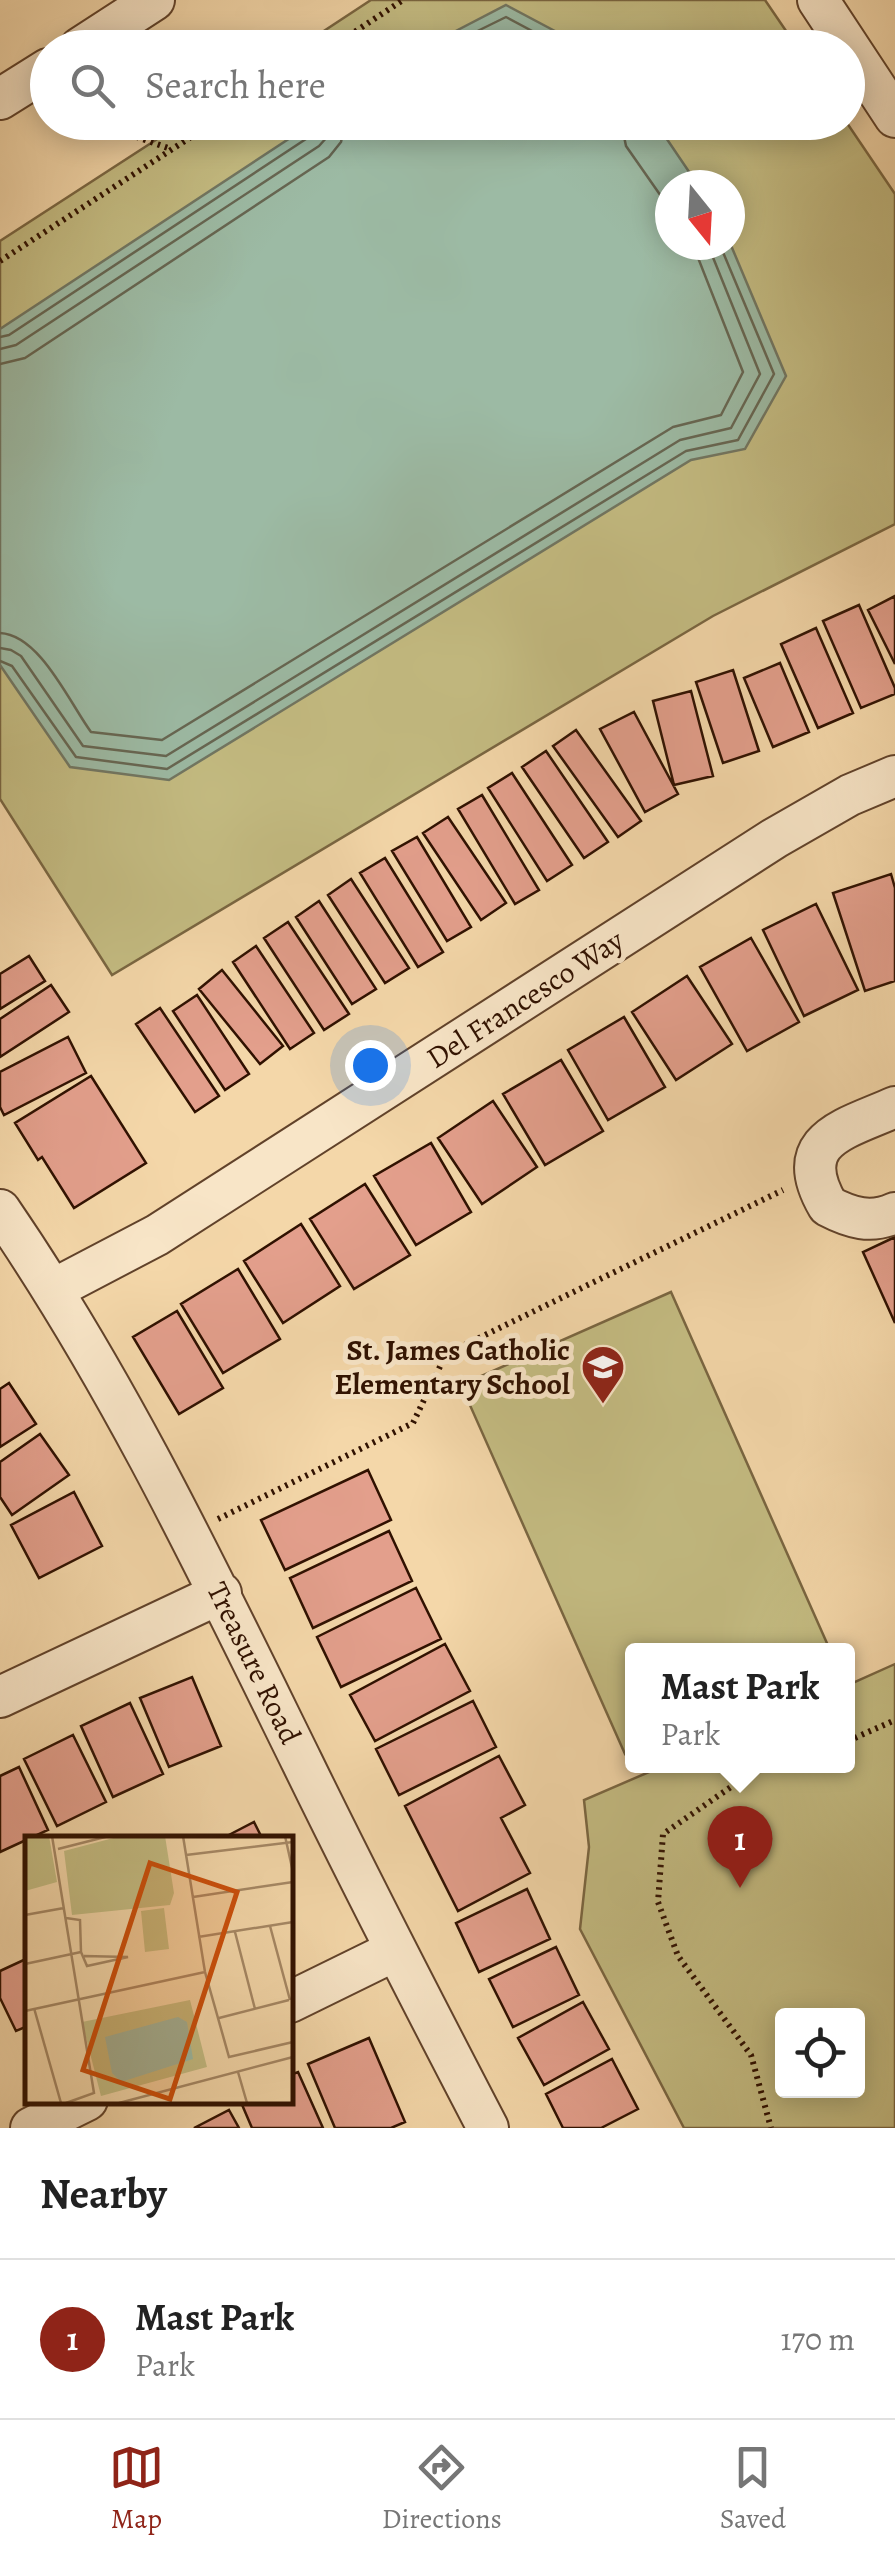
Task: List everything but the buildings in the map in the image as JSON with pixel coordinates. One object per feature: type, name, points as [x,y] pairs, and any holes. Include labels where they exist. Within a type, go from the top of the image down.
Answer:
[{"type":"street","points":[[108,30],[154,0]]},
{"type":"street","points":[[818,0],[838,30]]},
{"type":"street","points":[[865,71],[895,117]]},
{"type":"street","name":"Del Francesco Way","points":[[54,1289],[157,1234],[776,838],[850,796],[895,776]]},
{"type":"street","points":[[895,1106],[827,1138],[817,1155],[814,1172],[828,1206],[850,1217],[880,1220],[895,1213]]},
{"type":"street","name":"Treasure Road","points":[[0,1210],[54,1289],[191,1532],[488,2128]]},
{"type":"street","points":[[0,1697],[221,1593]]},
{"type":"street","points":[[292,2001],[396,1950]]},
{"type":"street","points":[[31,2128],[81,2103]]},
{"type":"path","points":[[357,30],[403,0]]},
{"type":"path","points":[[144,140],[172,150]]},
{"type":"path","points":[[0,262],[187,140]]},
{"type":"path","points":[[191,1532],[412,1423],[446,1354],[761,1202],[814,1172]]},
{"type":"path","points":[[855,1738],[895,1720]]},
{"type":"path","points":[[751,1773],[663,1834],[658,1902],[678,1956],[751,2056],[770,2128]]},
{"type":"shaded area","points":[[371,0],[765,0],[785,30],[325,30]]},
{"type":"shaded area","points":[[156,140],[858,140],[895,194],[895,524],[713,616],[112,975],[0,799],[0,241]]},
{"type":"shaded area","points":[[671,1292],[827,1643],[625,1643],[625,1754],[461,1385]]},
{"type":"shaded area","points":[[895,1664],[895,2128],[684,2128],[580,1929],[589,1847],[584,1800],[647,1773],[855,1773],[855,1682]]},
{"type":"water","points":[[506,5],[553,30],[458,30]]},
{"type":"water","points":[[287,140],[668,140],[688,170],[655,170],[655,260],[737,260],[786,376],[745,449],[691,460],[169,780],[70,767],[0,665],[0,329]]},
{"type":"place","name":"St. James Catholic Elementary School","points":[[603,1405]]},
{"type":"place","name":"Mast Park","points":[[740,1888]]}]
